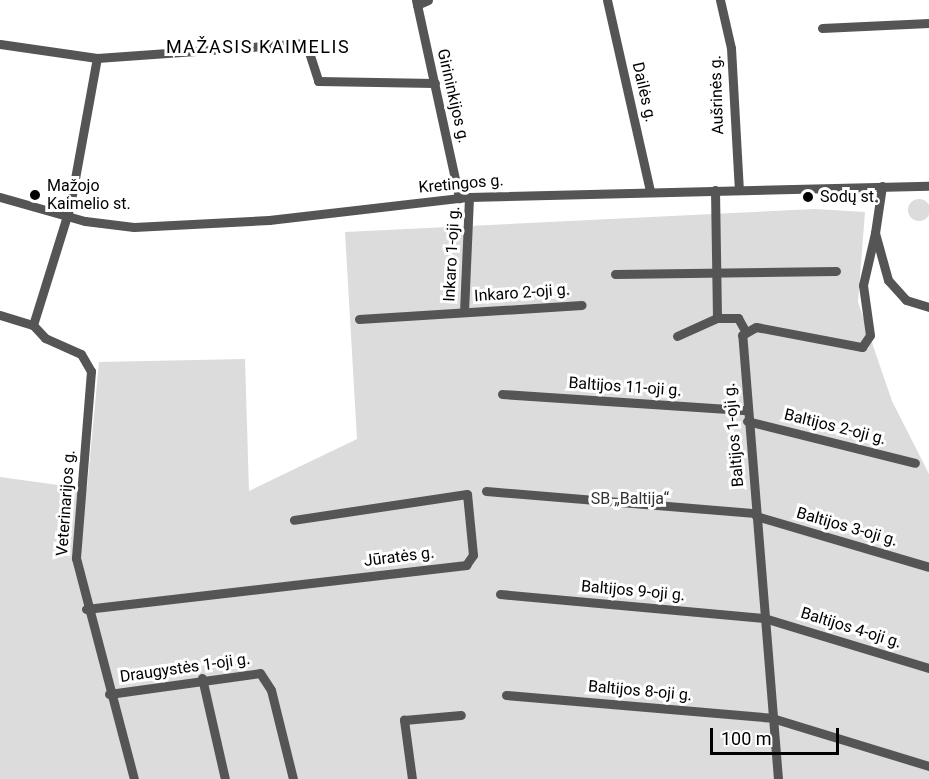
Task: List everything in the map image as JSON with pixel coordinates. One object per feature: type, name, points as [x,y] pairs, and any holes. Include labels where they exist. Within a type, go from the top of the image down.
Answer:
[{"type":"street","points":[[416,2],[428,0]]},
{"type":"street","name":"Dailės g.","points":[[607,0],[650,191]]},
{"type":"street","name":"Aušrinės g.","points":[[720,0],[731,48],[739,189]]},
{"type":"street","name":"Girininkijos g.","points":[[416,2],[459,198]]},
{"type":"street","points":[[822,28],[929,23]]},
{"type":"street","points":[[0,44],[97,58],[306,43],[318,81],[435,82]]},
{"type":"street","points":[[33,325],[67,216],[97,58]]},
{"type":"street","points":[[677,336],[717,318],[738,318],[744,329],[862,347],[870,335],[863,285],[882,186]]},
{"type":"street","name":"Kretingos g.","points":[[0,197],[67,216],[115,226],[176,226],[469,197],[929,186]]},
{"type":"street","points":[[715,190],[717,318]]},
{"type":"street","name":"Inkaro 1-oji g.","points":[[464,312],[469,197]]},
{"type":"street","points":[[875,232],[895,291],[929,307]]},
{"type":"street","points":[[615,274],[836,271]]},
{"type":"street","name":"Inkaro 2-oji g.","points":[[359,319],[582,305]]},
{"type":"street","name":"Veterinarijos g.","points":[[0,315],[33,325],[45,338],[81,354],[91,371],[76,558],[86,609],[134,779]]},
{"type":"street","name":"Baltijos 1-oji g.","points":[[744,329],[746,410],[778,779]]},
{"type":"street","name":"Baltijos 11-oji g.","points":[[502,393],[746,410]]},
{"type":"street","name":"Baltijos 2-oji g.","points":[[747,421],[915,463]]},
{"type":"street","name":"Baltijos 3-oji g.","points":[[486,491],[756,515],[929,567]]},
{"type":"street","name":"Jūratės g.","points":[[86,609],[466,565],[473,555],[468,494],[294,520]]},
{"type":"street","name":"Baltijos 9-oji g.","points":[[500,594],[764,618]]},
{"type":"street","name":"Baltijos 4-oji g.","points":[[764,618],[929,668]]},
{"type":"street","name":"Draugystės 1-oji g.","points":[[109,694],[202,678],[266,677],[293,779]]},
{"type":"street","points":[[202,678],[225,779]]},
{"type":"street","name":"Baltijos 8-oji g.","points":[[506,695],[772,718],[929,766]]},
{"type":"street","points":[[412,779],[404,720],[461,715]]},
{"type":"green space","points":[[919,199],[927,202],[930,210],[927,218],[919,221],[911,218],[908,210],[911,202]]},
{"type":"green space","name":"SB „Baltija“","points":[[815,209],[865,212],[858,302],[892,401],[929,474],[929,779],[0,779],[0,477],[87,489],[99,362],[245,359],[249,491],[357,439],[345,232]]},
{"type":"place","name":"Mažojo Kaimelio st.","points":[[35,195]]},
{"type":"place","name":"Sodų st.","points":[[808,197]]},
{"type":"district","name":"MAŽASIS KAIMELIS","points":[[258,47]]}]
